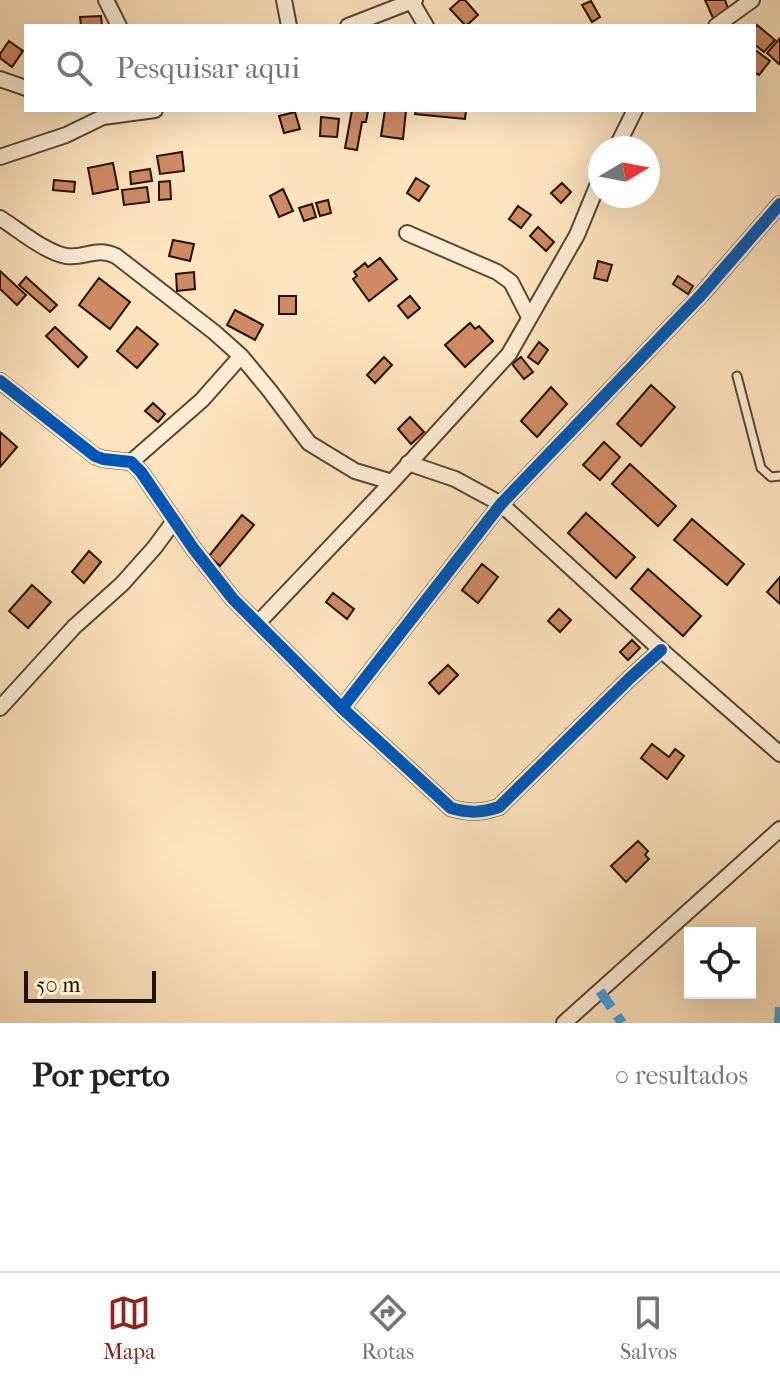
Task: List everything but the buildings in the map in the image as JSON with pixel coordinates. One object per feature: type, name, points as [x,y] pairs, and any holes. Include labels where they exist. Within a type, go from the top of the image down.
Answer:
[{"type":"street","points":[[106,0],[118,24]]},
{"type":"street","points":[[284,0],[289,24]]},
{"type":"street","points":[[719,24],[752,0]]},
{"type":"street","points":[[353,24],[413,1],[425,24]]},
{"type":"street","points":[[0,79],[24,87]]},
{"type":"street","points":[[91,112],[103,117]]},
{"type":"street","points":[[0,157],[66,135],[103,117],[140,112]]},
{"type":"street","points":[[622,136],[634,112]]},
{"type":"street","points":[[342,708],[501,504],[701,295],[780,204]]},
{"type":"street","points":[[258,623],[504,360],[577,235],[588,208]]},
{"type":"street","points":[[0,218],[64,255],[103,251],[116,256],[241,356],[309,443],[355,471],[392,482]]},
{"type":"street","points":[[407,233],[497,272],[511,282],[529,317]]},
{"type":"street","points":[[131,462],[202,400],[241,356]]},
{"type":"street","points":[[0,381],[95,456],[131,462],[233,599],[342,708],[451,808],[467,813],[499,807],[661,650]]},
{"type":"street","points":[[408,463],[455,479],[501,504],[780,754]]},
{"type":"street","points":[[0,708],[74,627],[122,584],[174,521]]},
{"type":"street","points":[[564,1023],[780,829]]},
{"type":"lane","points":[[737,376],[761,468],[771,477],[780,476]]},
{"type":"marked path","points":[[600,991],[622,1023]]},
{"type":"marked path","points":[[779,1023],[780,1007]]},
{"type":"cycle path","points":[[342,708],[501,504],[701,295],[780,204]]},
{"type":"cycle path","points":[[0,381],[95,456],[131,462],[233,599],[342,708],[451,808],[475,812],[499,807],[661,650]]}]
